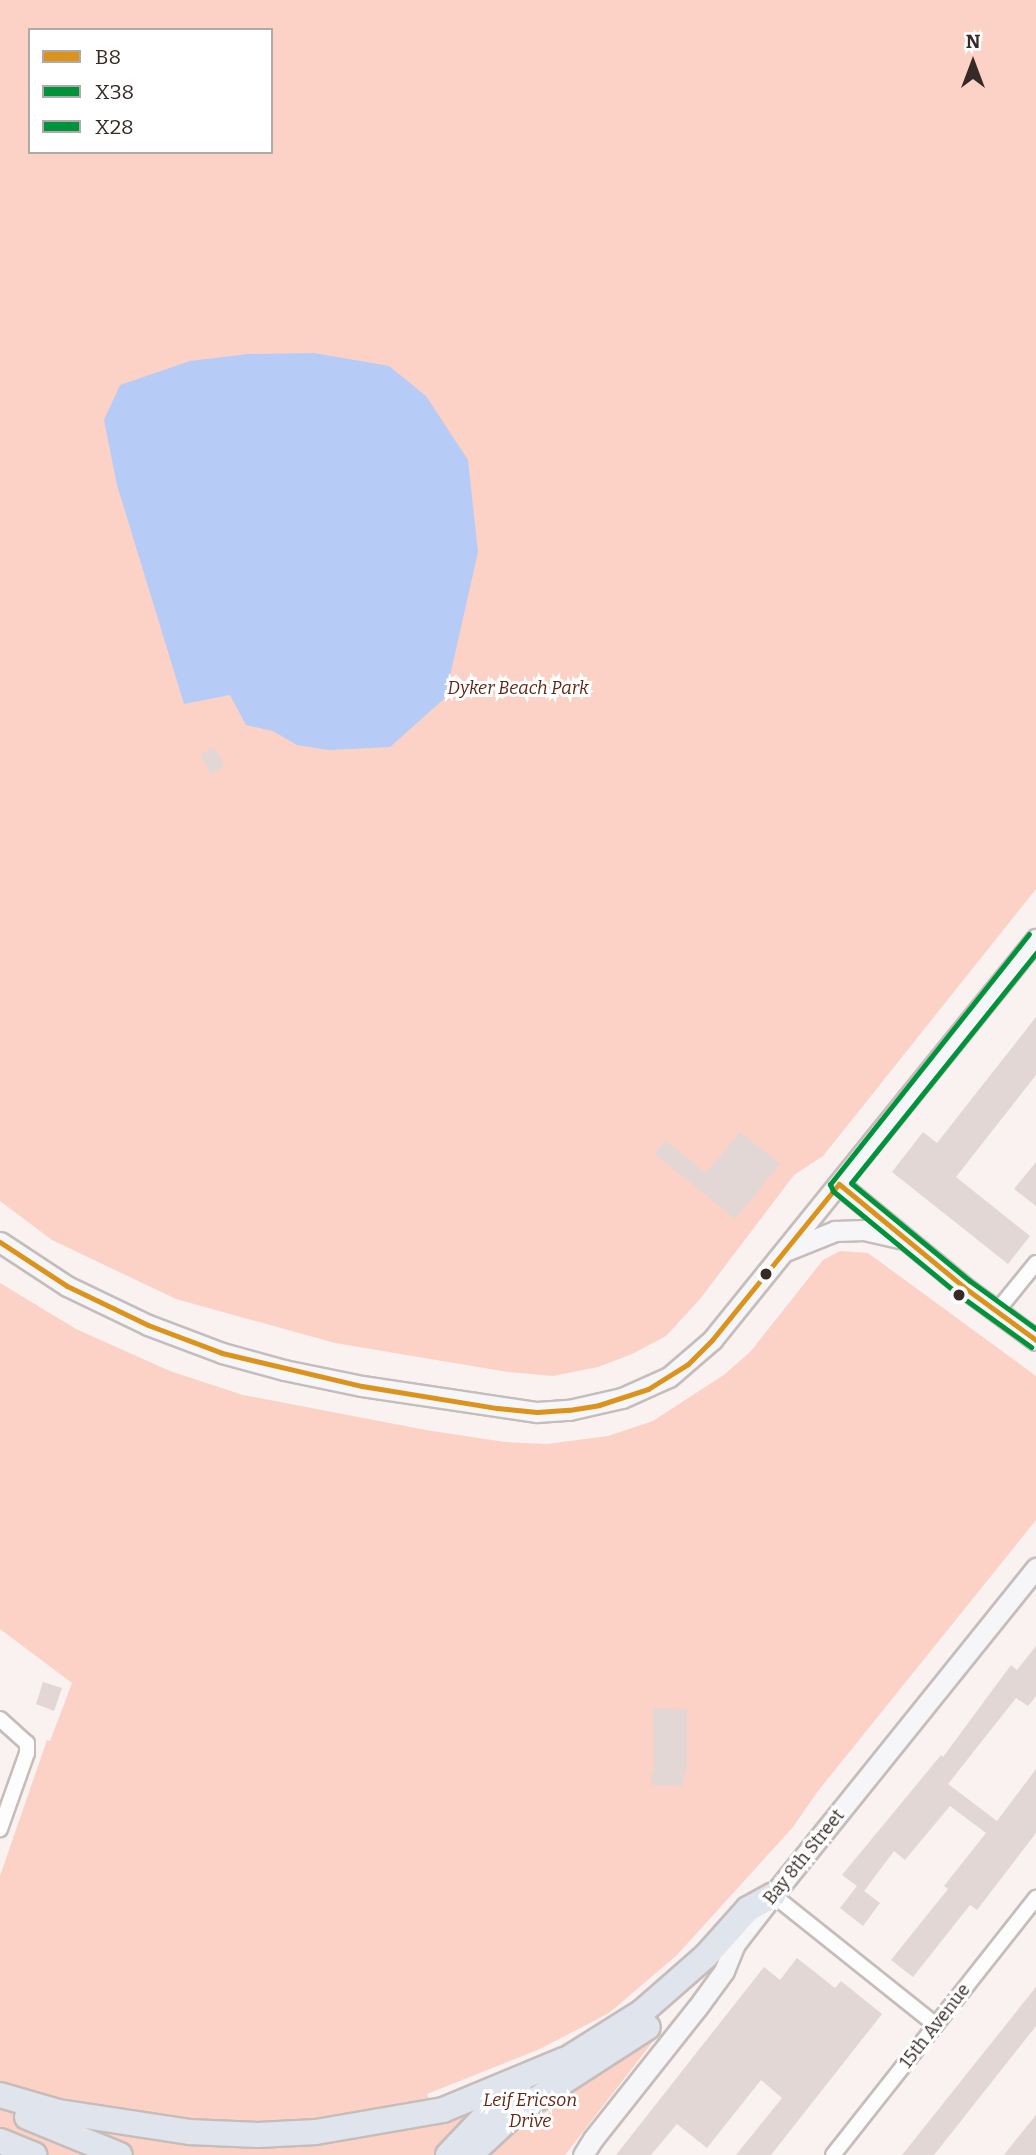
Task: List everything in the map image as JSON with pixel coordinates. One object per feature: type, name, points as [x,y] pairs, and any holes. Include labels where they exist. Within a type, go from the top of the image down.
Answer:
[{"type":"highway","points":[[448,2155],[484,2117],[564,2060],[642,2012],[697,1965],[748,1909],[773,1895]]},
{"type":"highway","points":[[470,2155],[515,2113],[652,2024],[698,1984],[734,1944]]},
{"type":"highway","points":[[0,2095],[59,2112],[190,2132],[257,2136],[325,2132],[443,2110],[564,2060]]},
{"type":"highway","points":[[0,2106],[120,2155]]},
{"type":"highway","points":[[0,2141],[34,2155]]},
{"type":"main road","points":[[0,1242],[67,1286],[148,1325],[222,1353],[362,1386],[537,1412],[598,1405],[648,1389],[669,1377],[712,1340],[1036,939]]},
{"type":"main road","points":[[839,1184],[905,1239],[1036,1340]]},
{"type":"main road","points":[[782,1253],[835,1231],[864,1230],[905,1239]]},
{"type":"main road","name":"Bay 8th Street","points":[[583,2155],[724,1971],[734,1944],[1036,1568]]},
{"type":"street","points":[[997,1311],[1036,1263]]},
{"type":"street","points":[[0,1719],[27,1743],[27,1753],[0,1829]]},
{"type":"street","points":[[773,1895],[936,2025]]},
{"type":"street","name":"15th Avenue","points":[[834,2155],[1036,1898]]},
{"type":"green space","name":"Dyker Beach Park","points":[[0,0],[1036,0],[1036,889],[823,1156],[794,1175],[700,1299],[666,1336],[632,1354],[598,1367],[553,1376],[508,1372],[335,1343],[176,1299],[52,1240],[0,1201]]},
{"type":"green space","name":"Leif Ericson Drive","points":[[840,1251],[868,1253],[1036,1376],[1036,1520],[818,1791],[793,1827],[677,1955],[609,2013],[540,2049],[427,2094],[431,2103],[660,2027],[658,2035],[565,2155],[0,2155],[0,1876],[47,1740],[50,1741],[72,1683],[0,1629],[0,1283],[76,1329],[170,1371],[243,1395],[426,1430],[505,1442],[547,1444],[608,1436],[653,1421],[725,1374],[751,1351],[823,1260]]},
{"type":"water","points":[[314,353],[389,366],[426,396],[468,460],[478,552],[445,698],[390,747],[328,750],[297,745],[273,731],[246,725],[230,695],[184,704],[117,485],[104,420],[120,385],[190,361],[248,354]]},
{"type":"building","points":[[214,747],[225,766],[211,774],[200,754]]},
{"type":"building","points":[[1036,1017],[1036,1075],[956,1177],[1030,1236],[1008,1264],[892,1172],[923,1132],[937,1143]]},
{"type":"building","points":[[740,1132],[780,1164],[735,1219],[655,1154],[665,1140],[706,1173]]},
{"type":"building","points":[[1036,1162],[1036,1206],[1014,1189]]},
{"type":"building","points":[[1036,1646],[1036,1696],[1028,1706],[1016,1698],[948,1784],[997,1821],[1036,1769],[1036,1833],[977,1910],[970,1905],[913,1977],[891,1960],[948,1889],[944,1886],[986,1833],[950,1806],[905,1860],[894,1851],[864,1891],[880,1903],[863,1926],[840,1908],[857,1886],[842,1875],[941,1755],[943,1757],[1011,1665],[1017,1670]]},
{"type":"building","points":[[43,1682],[62,1688],[54,1711],[36,1704]]},
{"type":"building","points":[[653,1708],[687,1709],[687,1774],[684,1773],[683,1786],[651,1785],[654,1772]]},
{"type":"building","points":[[797,1958],[835,1988],[841,1981],[882,2014],[771,2155],[736,2155],[782,2098],[761,2080],[707,2148],[677,2124],[651,2155],[616,2155],[764,1967],[780,1980]]},
{"type":"building","points":[[1036,1987],[1036,2026],[934,2155],[902,2155]]},
{"type":"building","points":[[1036,2115],[1036,2155],[1004,2155],[1023,2131]]},
{"type":"transit line","name":"X38","points":[[1029,934],[830,1184],[833,1191],[959,1295],[1031,1347]]},
{"type":"transit line","name":"X28","points":[[1036,953],[851,1183],[970,1281],[1036,1329]]},
{"type":"transit line","name":"B8","points":[[0,1242],[67,1286],[148,1325],[222,1353],[362,1386],[497,1408],[537,1412],[569,1410],[599,1405],[648,1389],[688,1364],[712,1340],[839,1184],[965,1288],[1036,1340]]}]
